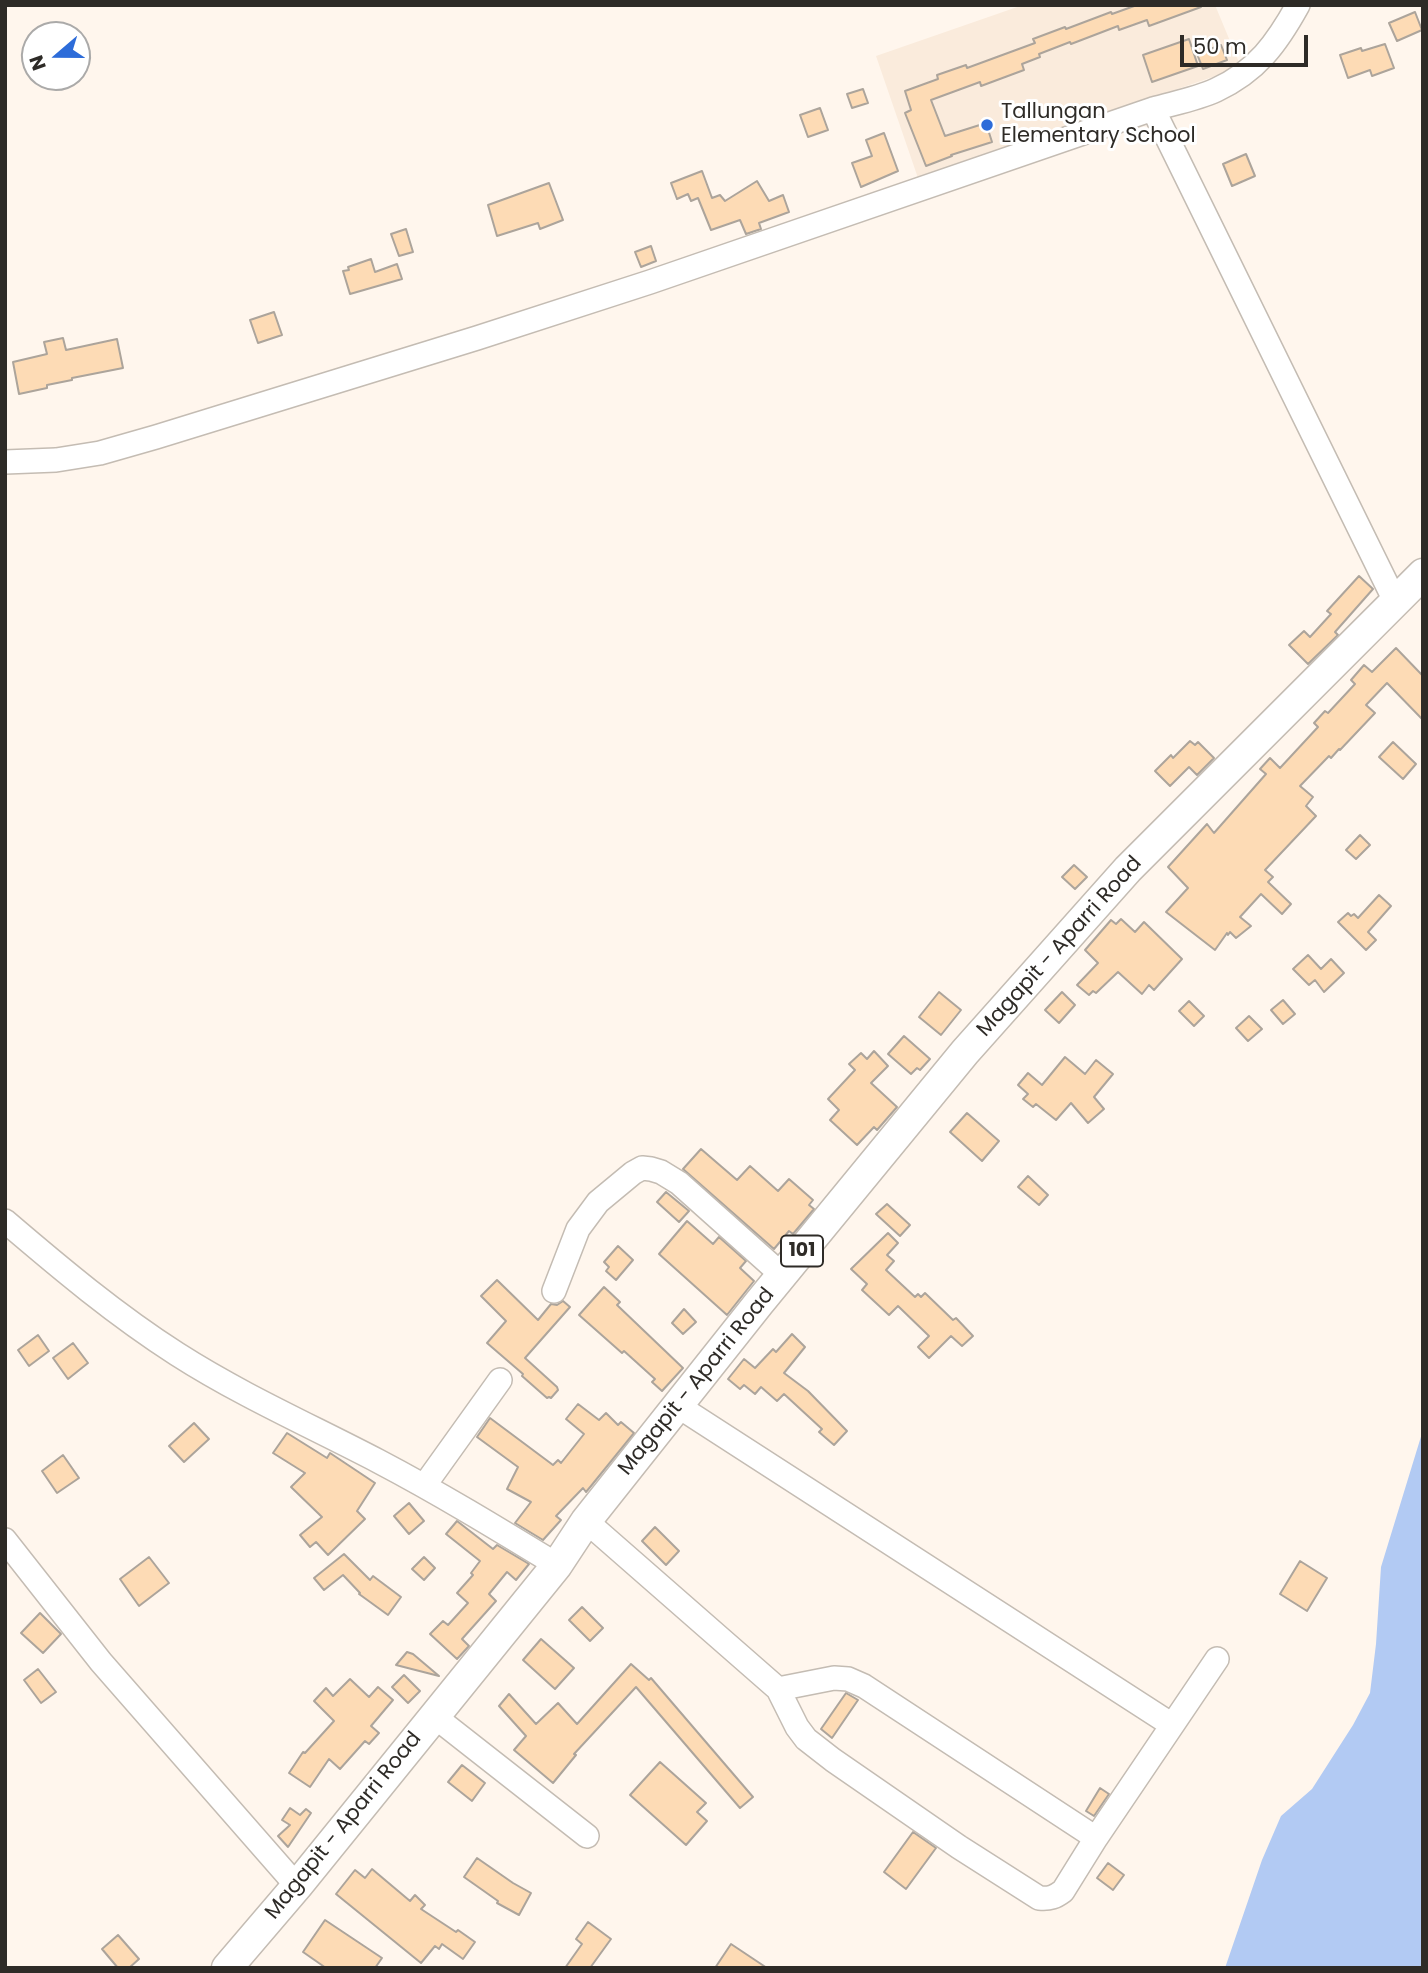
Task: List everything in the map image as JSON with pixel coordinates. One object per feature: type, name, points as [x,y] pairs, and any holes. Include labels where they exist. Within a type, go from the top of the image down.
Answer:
[{"type":"main road","name":"Magapit - Aparri Road","points":[[227,1968],[297,1886],[557,1565],[586,1521],[782,1275],[965,1052],[1137,860],[1423,574]]},
{"type":"street","points":[[5,462],[56,460],[100,453],[181,430],[650,282],[1153,109],[1216,90],[1251,69],[1270,50],[1298,5]]},
{"type":"street","points":[[1153,109],[1395,601]]},
{"type":"street","points":[[554,1292],[578,1229],[598,1202],[642,1168],[661,1172],[679,1184],[782,1275]]},
{"type":"street","points":[[5,1221],[83,1287],[177,1354],[270,1407],[424,1486],[557,1565]]},
{"type":"street","points":[[424,1486],[500,1380]]},
{"type":"street","points":[[678,1406],[1172,1724]]},
{"type":"street","points":[[586,1521],[778,1689],[806,1739],[947,1839],[1040,1898],[1048,1899],[1063,1891],[1217,1659]]},
{"type":"street","points":[[5,1540],[101,1662],[297,1886]]},
{"type":"street","points":[[778,1689],[834,1678],[848,1679],[864,1686],[1096,1838]]},
{"type":"street","points":[[434,1716],[587,1836]]},
{"type":"shaded area","name":"Tallungan Elementary School","points":[[1023,5],[1215,5],[1240,65],[1230,71],[918,178],[876,56]]},
{"type":"water","points":[[1423,1430],[1423,1968],[1225,1968],[1262,1860],[1281,1816],[1312,1789],[1370,1693],[1381,1567]]},
{"type":"building","points":[[1137,5],[1201,7],[1149,26],[1147,20],[1119,30],[1118,26],[1071,44],[1070,42],[1022,64],[1024,70],[931,100],[945,136],[986,123],[992,142],[926,166],[905,113],[911,110],[905,91],[938,79],[937,75],[966,65],[967,68],[1035,43],[1033,39],[1065,27],[1066,29]]},
{"type":"building","points":[[1415,12],[1422,30],[1397,41],[1389,23]]},
{"type":"building","points":[[1189,39],[1198,66],[1152,82],[1143,55]]},
{"type":"building","points":[[1385,44],[1394,68],[1372,76],[1370,70],[1348,78],[1340,55]]},
{"type":"building","points":[[1221,45],[1227,60],[1203,69],[1197,54]]},
{"type":"building","points":[[863,89],[868,103],[852,108],[847,94]]},
{"type":"building","points":[[820,108],[828,130],[808,137],[800,115]]},
{"type":"building","points":[[884,133],[898,171],[861,187],[852,163],[872,156],[866,140]]},
{"type":"building","points":[[1246,154],[1255,176],[1232,186],[1223,164]]},
{"type":"building","points":[[702,171],[712,198],[720,195],[725,201],[757,181],[769,201],[783,195],[789,212],[759,223],[761,229],[746,234],[740,220],[711,230],[698,198],[691,201],[688,194],[677,199],[671,183]]},
{"type":"building","points":[[549,183],[563,220],[540,229],[538,223],[497,236],[488,205]]},
{"type":"building","points":[[406,229],[413,252],[399,256],[391,234]]},
{"type":"building","points":[[651,246],[656,261],[641,267],[635,252]]},
{"type":"building","points":[[371,259],[375,272],[397,264],[402,279],[350,294],[343,271]]},
{"type":"building","points":[[274,312],[282,335],[258,343],[250,320]]},
{"type":"building","points":[[63,338],[66,350],[117,339],[123,368],[72,378],[47,385],[47,388],[19,394],[13,362],[47,354],[44,342]]},
{"type":"building","points":[[1359,576],[1373,589],[1335,632],[1338,635],[1308,664],[1289,645],[1304,631],[1310,637],[1331,614],[1327,611]]},
{"type":"building","points":[[1396,648],[1423,676],[1423,720],[1387,683],[1366,705],[1375,713],[1340,750],[1331,758],[1329,756],[1300,786],[1313,797],[1306,806],[1316,816],[1265,870],[1273,877],[1268,882],[1291,904],[1282,914],[1261,894],[1240,917],[1251,926],[1236,938],[1230,932],[1228,935],[1227,933],[1215,950],[1166,912],[1188,888],[1168,867],[1207,824],[1214,833],[1266,774],[1260,769],[1270,758],[1280,768],[1318,727],[1314,723],[1325,711],[1328,713],[1355,684],[1351,680],[1364,665],[1372,672]]},
{"type":"building","points":[[1190,741],[1195,745],[1198,742],[1214,758],[1197,775],[1189,767],[1170,786],[1155,771]]},
{"type":"building","points":[[1393,742],[1416,764],[1403,779],[1379,757]]},
{"type":"building","points":[[1360,835],[1370,845],[1356,859],[1346,850]]},
{"type":"building","points":[[1074,865],[1087,877],[1075,889],[1062,877]]},
{"type":"building","points":[[1379,895],[1391,906],[1368,932],[1376,940],[1366,950],[1338,922],[1348,913],[1358,918]]},
{"type":"building","points":[[1121,919],[1135,932],[1144,922],[1182,959],[1154,990],[1149,985],[1142,994],[1118,972],[1096,993],[1093,991],[1089,995],[1077,985],[1098,963],[1085,950],[1111,920],[1116,924]]},
{"type":"building","points":[[1308,955],[1321,969],[1331,959],[1344,973],[1324,992],[1315,980],[1309,985],[1293,969]]},
{"type":"building","points":[[939,992],[961,1010],[941,1035],[919,1017]]},
{"type":"building","points":[[1062,992],[1075,1005],[1059,1023],[1045,1010]]},
{"type":"building","points":[[1283,1000],[1295,1014],[1283,1024],[1271,1010]]},
{"type":"building","points":[[1189,1001],[1204,1016],[1194,1026],[1179,1011]]},
{"type":"building","points":[[1249,1016],[1262,1029],[1248,1041],[1236,1028]]},
{"type":"building","points":[[904,1036],[930,1059],[920,1070],[917,1068],[911,1074],[888,1054]]},
{"type":"building","points":[[874,1051],[888,1066],[871,1083],[897,1107],[877,1130],[874,1127],[857,1145],[830,1120],[839,1110],[828,1099],[855,1070],[849,1064],[861,1053],[867,1059]]},
{"type":"building","points":[[1065,1057],[1085,1074],[1096,1060],[1113,1074],[1094,1097],[1104,1109],[1088,1123],[1071,1103],[1056,1120],[1036,1104],[1033,1107],[1023,1099],[1028,1094],[1018,1085],[1028,1073],[1042,1085]]},
{"type":"building","points":[[967,1113],[999,1141],[982,1161],[950,1132]]},
{"type":"building","points":[[701,1149],[737,1180],[750,1166],[778,1191],[789,1179],[813,1200],[809,1205],[814,1209],[793,1234],[789,1231],[774,1249],[683,1169]]},
{"type":"building","points":[[1028,1176],[1048,1195],[1039,1205],[1018,1187]]},
{"type":"building","points":[[666,1192],[689,1211],[679,1222],[657,1202]]},
{"type":"building","points":[[887,1204],[910,1225],[900,1236],[876,1214]]},
{"type":"building","points":[[687,1221],[713,1244],[719,1237],[746,1261],[740,1268],[754,1281],[727,1315],[659,1254]]},
{"type":"building","points":[[888,1233],[898,1243],[887,1255],[894,1261],[886,1270],[915,1297],[918,1294],[921,1297],[925,1293],[953,1320],[956,1318],[973,1336],[962,1346],[951,1336],[929,1358],[918,1347],[929,1336],[898,1306],[889,1315],[862,1290],[867,1284],[851,1269]]},
{"type":"building","points":[[618,1246],[633,1260],[616,1280],[606,1271],[609,1267],[604,1262]]},
{"type":"building","points":[[497,1280],[538,1320],[551,1304],[557,1305],[563,1301],[570,1307],[525,1358],[557,1387],[558,1390],[551,1398],[547,1398],[487,1343],[506,1321],[481,1296]]},
{"type":"building","points":[[604,1287],[620,1302],[617,1305],[683,1368],[662,1391],[652,1382],[655,1379],[579,1315]]},
{"type":"building","points":[[684,1309],[696,1322],[683,1334],[672,1323]]},
{"type":"building","points":[[792,1334],[805,1347],[784,1373],[808,1391],[847,1431],[834,1445],[819,1432],[822,1429],[784,1394],[777,1401],[761,1387],[755,1394],[744,1385],[740,1389],[728,1379],[744,1359],[755,1368],[773,1349],[776,1352]]},
{"type":"building","points":[[38,1335],[49,1351],[29,1366],[18,1350]]},
{"type":"building","points":[[73,1343],[88,1363],[68,1379],[53,1358]]},
{"type":"building","points":[[578,1404],[599,1420],[606,1413],[618,1425],[621,1422],[634,1433],[586,1492],[583,1488],[556,1516],[561,1520],[543,1540],[515,1523],[531,1502],[507,1489],[518,1467],[477,1437],[490,1418],[553,1465],[558,1460],[561,1463],[584,1434],[566,1419]]},
{"type":"building","points":[[194,1423],[209,1439],[184,1462],[169,1446]]},
{"type":"building","points":[[287,1433],[327,1458],[330,1453],[375,1483],[357,1511],[365,1519],[328,1555],[316,1542],[310,1547],[300,1535],[322,1517],[291,1487],[305,1473],[273,1453]]},
{"type":"building","points":[[63,1455],[79,1478],[57,1493],[42,1471]]},
{"type":"building","points":[[409,1503],[424,1521],[409,1534],[394,1516]]},
{"type":"building","points":[[457,1521],[493,1549],[497,1545],[529,1564],[516,1580],[507,1572],[489,1594],[496,1601],[462,1639],[469,1646],[457,1659],[430,1634],[443,1621],[448,1625],[468,1603],[457,1593],[473,1575],[471,1573],[480,1561],[446,1534]]},
{"type":"building","points":[[655,1527],[679,1551],[666,1565],[642,1541]]},
{"type":"building","points":[[344,1554],[370,1580],[373,1576],[401,1597],[388,1615],[359,1594],[343,1575],[324,1590],[314,1578]]},
{"type":"building","points":[[149,1557],[169,1583],[139,1606],[120,1579]]},
{"type":"building","points":[[424,1557],[435,1568],[424,1580],[412,1569]]},
{"type":"building","points":[[1300,1561],[1327,1578],[1307,1611],[1280,1594]]},
{"type":"building","points":[[582,1607],[603,1628],[590,1641],[569,1620]]},
{"type":"building","points":[[40,1613],[61,1634],[43,1653],[21,1633]]},
{"type":"building","points":[[541,1639],[574,1668],[555,1689],[523,1660]]},
{"type":"building","points":[[407,1652],[413,1654],[439,1676],[396,1665]]},
{"type":"building","points":[[631,1664],[649,1680],[651,1678],[753,1797],[740,1808],[636,1687],[574,1754],[576,1755],[553,1783],[514,1750],[526,1736],[499,1706],[509,1694],[536,1724],[558,1703],[577,1724]]},
{"type":"building","points":[[38,1669],[56,1692],[41,1703],[24,1680]]},
{"type":"building","points":[[404,1675],[420,1691],[408,1703],[392,1687]]},
{"type":"building","points":[[350,1679],[369,1697],[378,1687],[393,1700],[371,1726],[379,1733],[369,1744],[365,1741],[340,1769],[329,1759],[310,1787],[289,1773],[303,1752],[305,1753],[334,1721],[314,1701],[326,1688],[333,1696]]},
{"type":"building","points":[[846,1693],[858,1700],[832,1738],[821,1729]]},
{"type":"building","points":[[660,1762],[706,1803],[697,1812],[707,1821],[686,1845],[630,1795]]},
{"type":"building","points":[[462,1765],[485,1783],[472,1801],[448,1782]]},
{"type":"building","points":[[1100,1788],[1109,1794],[1094,1816],[1086,1811]]},
{"type":"building","points":[[290,1808],[300,1815],[306,1809],[311,1813],[288,1847],[278,1836],[290,1825],[282,1820]]},
{"type":"building","points":[[913,1832],[936,1848],[906,1889],[884,1872]]},
{"type":"building","points":[[477,1858],[531,1893],[519,1915],[497,1903],[498,1901],[464,1877]]},
{"type":"building","points":[[1108,1863],[1124,1875],[1113,1890],[1097,1878]]},
{"type":"building","points":[[372,1869],[410,1901],[415,1895],[425,1905],[421,1909],[475,1942],[463,1959],[442,1944],[439,1949],[435,1946],[421,1963],[336,1894],[355,1870],[365,1878]]},
{"type":"building","points":[[325,1920],[382,1958],[375,1968],[326,1968],[303,1952]]},
{"type":"building","points":[[588,1922],[611,1939],[590,1968],[565,1968],[582,1944],[576,1939]]},
{"type":"building","points":[[118,1935],[139,1959],[129,1968],[118,1968],[102,1949]]},
{"type":"building","points":[[731,1944],[767,1968],[715,1968]]},
{"type":"place","name":"Tallungan Elementary School","points":[[987,125]]}]
